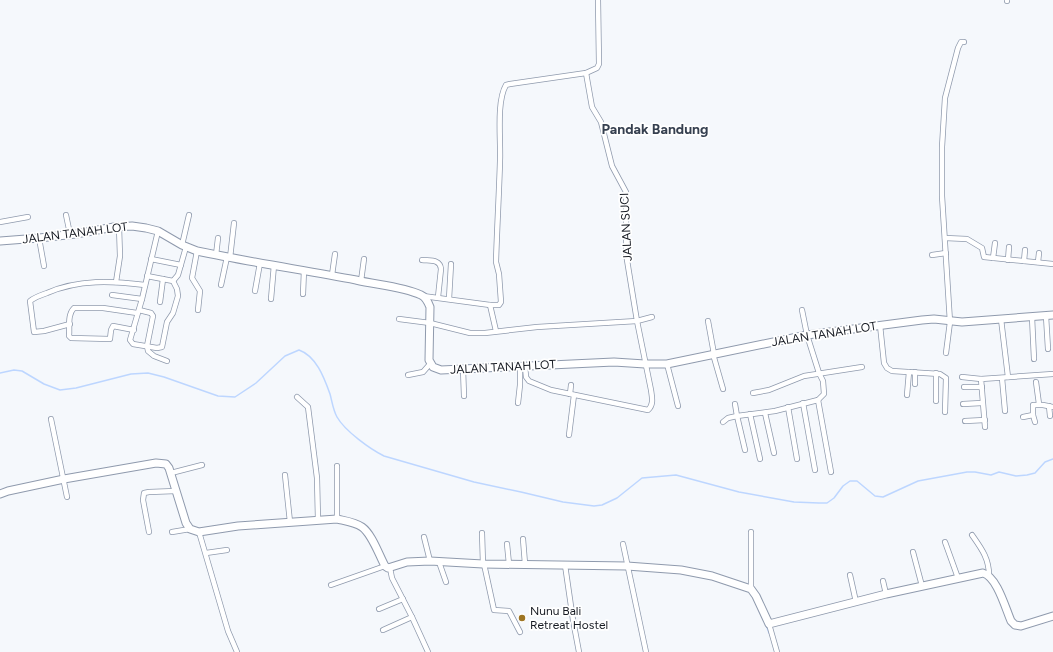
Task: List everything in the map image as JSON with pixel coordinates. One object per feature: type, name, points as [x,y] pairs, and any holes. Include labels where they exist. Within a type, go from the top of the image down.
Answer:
[{"type":"street","points":[[423,296],[449,298],[490,305],[499,305],[501,302],[499,274],[496,262],[500,160],[500,104],[504,88],[506,85],[510,84],[586,73],[594,70],[599,64],[598,0]]},
{"type":"street","points":[[946,353],[950,322],[941,167],[945,98],[958,48],[961,42],[964,42]]},
{"type":"street","name":"JALAN SUCI","points":[[572,394],[648,410],[651,407],[652,401],[626,254],[626,192],[612,166],[601,122],[592,107],[586,73]]},
{"type":"street","points":[[66,215],[70,234]]},
{"type":"street","points":[[173,281],[178,275],[181,265],[189,215]]},
{"type":"street","points":[[0,222],[28,217]]},
{"type":"street","points":[[221,285],[234,223]]},
{"type":"street","name":"JALAN TANAH LOT","points":[[0,241],[39,238],[132,226],[158,231],[184,246],[197,251],[332,275],[402,289],[423,296]]},
{"type":"street","points":[[116,282],[120,256],[119,227]]},
{"type":"street","points":[[158,231],[131,341],[133,344],[160,348],[162,347],[167,322],[173,313],[178,296],[177,289],[173,281]]},
{"type":"street","points":[[39,238],[44,266]]},
{"type":"street","points":[[216,255],[218,238]]},
{"type":"street","points":[[945,238],[969,240],[982,248],[983,257],[1053,264]]},
{"type":"street","points":[[993,258],[995,243]]},
{"type":"street","points":[[1008,260],[1009,247]]},
{"type":"street","points":[[1024,261],[1025,250]]},
{"type":"street","points":[[197,251],[192,278],[200,291],[198,310]]},
{"type":"street","points":[[932,255],[946,253]]},
{"type":"street","points":[[1038,262],[1039,253]]},
{"type":"street","points":[[332,275],[335,254]]},
{"type":"street","points":[[151,259],[181,265]]},
{"type":"street","points":[[361,282],[364,259]]},
{"type":"street","points":[[422,260],[438,262],[440,264],[441,269],[438,297]]},
{"type":"street","points":[[255,291],[260,262]]},
{"type":"street","points":[[449,298],[451,264]]},
{"type":"street","points":[[271,299],[274,265]]},
{"type":"street","points":[[303,294],[304,270]]},
{"type":"street","points":[[147,276],[173,281]]},
{"type":"street","points":[[160,302],[163,279]]},
{"type":"street","points":[[70,324],[34,332],[30,301],[55,289],[70,285],[116,282],[145,285]]},
{"type":"street","points":[[112,295],[142,299]]},
{"type":"street","points":[[408,374],[423,372],[430,364],[430,307],[423,296]]},
{"type":"street","points":[[490,305],[496,332]]},
{"type":"street","points":[[134,330],[113,326],[110,338],[71,338],[69,336],[70,316],[74,308],[103,308],[151,313],[153,316],[147,346],[148,351],[150,354],[167,361]]},
{"type":"street","points":[[723,422],[728,418],[765,413],[818,400],[824,392],[823,381],[807,335],[802,310]]},
{"type":"street","points":[[1048,349],[1050,315]]},
{"type":"street","name":"JALAN TANAH LOT","points":[[430,364],[438,370],[614,362],[667,364],[807,335],[926,319],[962,322],[1050,315]]},
{"type":"street","points":[[399,319],[430,323],[470,333],[485,333],[537,326],[637,321],[652,317]]},
{"type":"street","points":[[1032,317],[1034,359]]},
{"type":"street","points":[[1001,319],[1008,377]]},
{"type":"street","points":[[708,321],[713,354],[723,389]]},
{"type":"street","points":[[880,325],[886,366],[892,370],[936,373],[946,378],[944,412]]},
{"type":"street","points":[[667,364],[678,406]]},
{"type":"street","points":[[522,366],[529,381],[551,390],[572,394]]},
{"type":"street","points":[[518,403],[522,366]]},
{"type":"street","points":[[753,393],[769,390],[804,376],[862,367]]},
{"type":"street","points":[[462,369],[464,396]]},
{"type":"street","points":[[907,395],[909,372]]},
{"type":"street","points":[[915,372],[915,384]]},
{"type":"street","points":[[936,373],[936,401]]},
{"type":"street","points":[[962,377],[981,379],[1053,374]]},
{"type":"street","points":[[1002,378],[1005,412]]},
{"type":"street","points":[[981,379],[985,427]]},
{"type":"street","points":[[1036,382],[1039,404]]},
{"type":"street","points":[[568,435],[572,394],[571,386]]},
{"type":"street","points":[[964,387],[982,387]]},
{"type":"street","points":[[297,397],[308,407],[317,478],[318,520]]},
{"type":"street","points":[[818,400],[831,472]]},
{"type":"street","points":[[803,403],[815,470]]},
{"type":"street","points":[[963,404],[982,403]]},
{"type":"street","points":[[735,404],[745,450]]},
{"type":"street","points":[[1035,422],[1032,406],[1039,404],[1051,407],[1050,416]]},
{"type":"street","points":[[788,407],[797,459]]},
{"type":"street","points":[[765,413],[774,453]]},
{"type":"street","points":[[750,414],[760,459]]},
{"type":"street","points":[[1023,417],[1033,415]]},
{"type":"street","points":[[51,419],[67,497]]},
{"type":"street","points":[[965,421],[985,420]]},
{"type":"street","points":[[0,494],[64,479],[156,463],[166,464],[170,468],[186,522],[190,529]]},
{"type":"street","points":[[171,473],[202,465]]},
{"type":"street","points":[[337,466],[337,519]]},
{"type":"street","points":[[285,475],[290,522]]},
{"type":"street","points":[[149,532],[142,500],[144,493],[176,491]]},
{"type":"street","points":[[172,532],[190,529],[199,532],[238,526],[337,519],[362,527],[371,539],[387,567],[428,652]]},
{"type":"street","points":[[199,532],[228,631],[237,652]]},
{"type":"street","points":[[751,532],[751,589],[756,596],[767,621],[777,652]]},
{"type":"street","points":[[482,533],[484,564],[494,610],[509,611],[520,632]]},
{"type":"street","points":[[972,535],[988,560],[988,575]]},
{"type":"street","points":[[424,537],[430,561]]},
{"type":"street","points":[[523,539],[525,564]]},
{"type":"street","points":[[946,542],[958,578]]},
{"type":"street","points":[[507,544],[509,564]]},
{"type":"street","points":[[623,544],[646,652]]},
{"type":"street","points":[[206,553],[226,550]]},
{"type":"street","points":[[913,552],[922,586]]},
{"type":"street","points":[[331,584],[407,562],[430,561],[681,570],[712,576],[751,589]]},
{"type":"street","points":[[439,562],[446,582]]},
{"type":"street","points":[[565,566],[572,620],[579,652]]},
{"type":"street","points":[[767,621],[856,602],[978,573],[988,575],[994,581],[1011,621],[1015,625],[1021,626],[1053,616]]},
{"type":"street","points":[[850,575],[856,602]]},
{"type":"street","points":[[883,581],[886,594]]},
{"type":"street","points":[[379,609],[403,599]]},
{"type":"street","points":[[383,630],[412,617]]},
{"type":"waterway","points":[[0,373],[14,370],[22,371],[44,384],[60,390],[76,388],[131,374],[148,373],[218,396],[235,397],[256,383],[285,356],[299,350],[310,357],[319,368],[328,387],[336,414],[341,422],[358,439],[384,456],[474,482],[563,502],[594,506],[602,505],[617,498],[642,478],[676,475],[739,492],[794,502],[827,503],[834,498],[843,486],[850,481],[857,481],[875,496],[883,497],[918,481],[967,472],[991,475],[999,472],[1016,476],[1027,475],[1035,473],[1045,462],[1053,459]]},
{"type":"waterway","points":[[766,625],[769,633]]},
{"type":"place","name":"Nunu Bali Retreat Hostel","points":[[522,618]]},
{"type":"district","name":"Pandak Bandung","points":[[655,129]]}]
